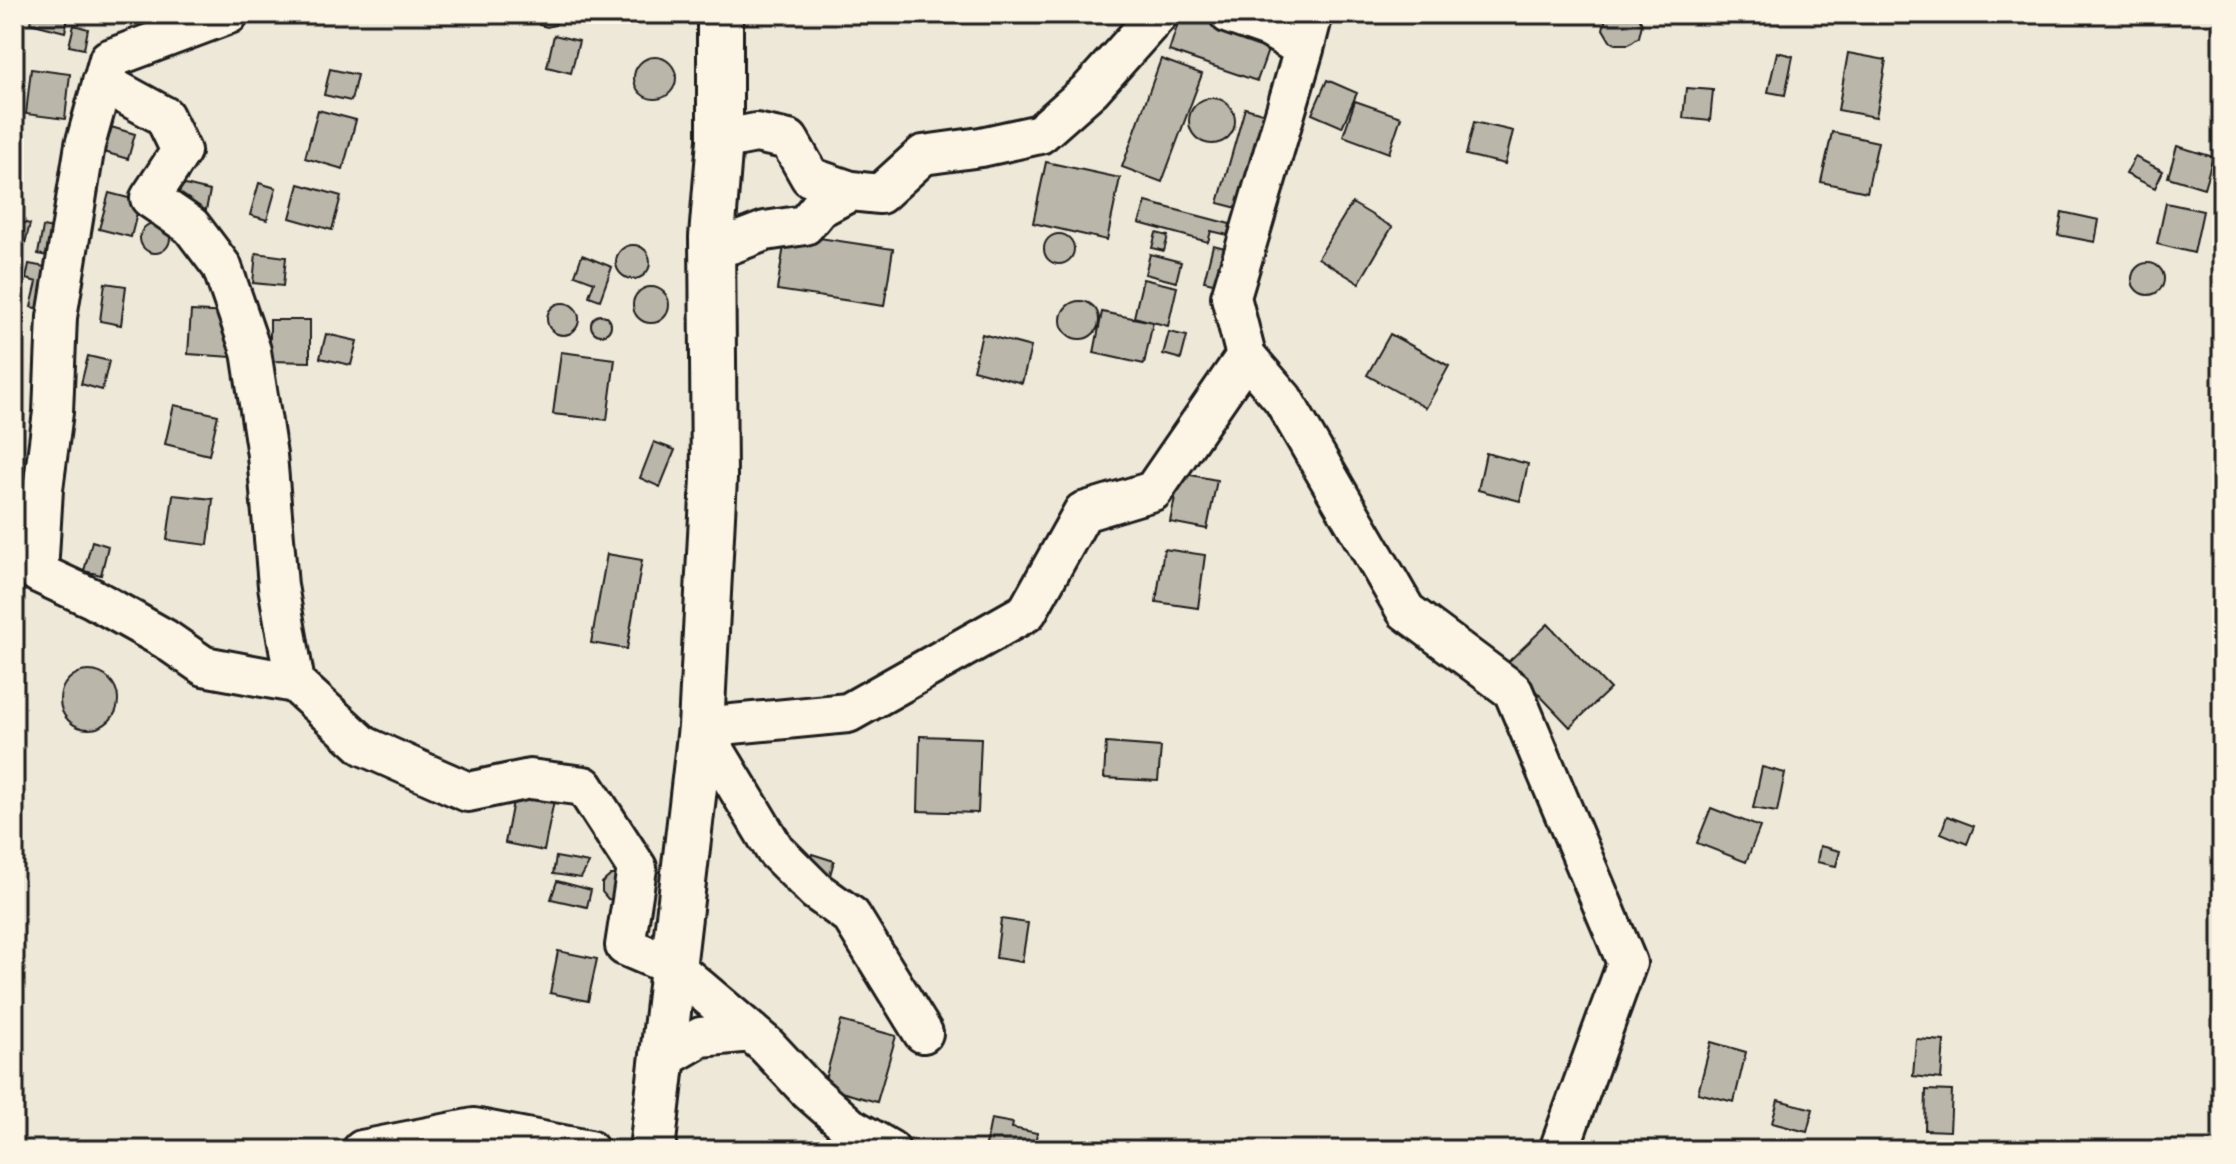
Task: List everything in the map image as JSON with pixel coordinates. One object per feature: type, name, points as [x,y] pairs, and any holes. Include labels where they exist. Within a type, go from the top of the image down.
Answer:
[{"type":"main road","points":[[652,1150],[701,727],[714,478],[712,237],[720,140],[720,14]]},
{"type":"street","points":[[229,14],[109,59],[85,145],[57,317],[53,412],[43,489],[38,573],[92,598],[165,639],[204,666],[295,683],[364,746],[468,792],[530,779],[584,786],[637,868],[625,946],[674,967],[751,1032],[850,1127],[890,1150]]},
{"type":"street","points":[[720,140],[756,133],[789,140],[810,177],[851,191],[880,194],[923,155],[1040,134],[1091,89],[1158,14]]},
{"type":"street","points":[[1229,14],[1269,28],[1309,32],[1231,297],[1246,356],[1283,399],[1406,611],[1513,691],[1627,963],[1559,1150]]},
{"type":"street","points":[[102,82],[164,116],[181,151],[150,198],[191,226],[222,267],[251,351],[267,455],[278,586],[295,683]]},
{"type":"street","points":[[712,237],[731,244],[765,231],[805,225],[819,208],[851,191]]},
{"type":"street","points":[[923,1033],[851,916],[816,891],[775,850],[701,727],[848,713],[1027,612],[1083,512],[1153,491],[1246,356]]},
{"type":"street","points":[[663,1059],[701,1037],[751,1032]]},
{"type":"street","points":[[362,1150],[474,1128],[589,1150]]},
{"type":"building","points":[[32,14],[69,14],[65,32],[30,23]]},
{"type":"building","points":[[535,14],[560,15],[555,25],[547,27],[539,25]]},
{"type":"building","points":[[1181,14],[1198,14],[1272,39],[1257,81],[1169,51]]},
{"type":"building","points":[[1607,14],[1638,14],[1642,24],[1639,37],[1629,44],[1610,41],[1603,29]]},
{"type":"building","points":[[74,25],[88,29],[84,49],[69,46]]},
{"type":"building","points":[[554,35],[579,41],[571,73],[547,67]]},
{"type":"building","points":[[1777,52],[1793,56],[1785,95],[1768,92]]},
{"type":"building","points":[[1848,53],[1886,60],[1876,117],[1838,110]]},
{"type":"building","points":[[655,57],[670,63],[676,78],[670,93],[655,99],[640,93],[634,78],[640,63]]},
{"type":"building","points":[[1161,59],[1202,74],[1162,182],[1122,167]]},
{"type":"building","points":[[31,69],[70,74],[65,119],[26,114]]},
{"type":"building","points":[[330,69],[357,75],[351,101],[324,95]]},
{"type":"building","points":[[1327,80],[1357,93],[1342,127],[1312,114]]},
{"type":"building","points":[[1686,88],[1713,90],[1710,121],[1683,118]]},
{"type":"building","points":[[1212,98],[1228,105],[1235,121],[1228,137],[1212,144],[1196,137],[1189,121],[1196,105]]},
{"type":"building","points":[[1355,101],[1401,117],[1389,153],[1343,136]]},
{"type":"building","points":[[1245,108],[1269,115],[1241,209],[1218,203]]},
{"type":"building","points":[[318,110],[356,120],[343,169],[305,158]]},
{"type":"building","points":[[1474,122],[1513,131],[1505,164],[1466,155]]},
{"type":"building","points":[[111,127],[135,134],[128,159],[104,152]]},
{"type":"building","points":[[1832,132],[1878,142],[1867,192],[1821,182]]},
{"type":"building","points":[[2177,146],[2213,157],[2204,188],[2168,177]]},
{"type":"building","points":[[2135,157],[2163,171],[2155,188],[2126,174]]},
{"type":"building","points":[[1046,162],[1120,178],[1107,240],[1033,223]]},
{"type":"building","points":[[177,183],[210,191],[206,210],[173,203]]},
{"type":"building","points":[[259,183],[276,188],[267,220],[250,215]]},
{"type":"building","points":[[299,184],[341,196],[332,230],[290,218]]},
{"type":"building","points":[[109,193],[140,201],[131,237],[99,229]]},
{"type":"building","points":[[1146,202],[1230,224],[1228,235],[1211,231],[1208,242],[1139,223]]},
{"type":"building","points":[[1352,203],[1392,227],[1359,283],[1318,258]]},
{"type":"building","points":[[2166,203],[2203,211],[2194,253],[2157,244]]},
{"type":"building","points":[[2062,212],[2099,220],[2095,242],[2058,235]]},
{"type":"building","points":[[14,220],[30,224],[22,255],[14,253]]},
{"type":"building","points":[[155,223],[161,224],[169,232],[169,244],[161,252],[155,253],[149,252],[141,244],[140,238],[141,232],[149,224]]},
{"type":"building","points":[[43,227],[57,230],[52,257],[38,254]]},
{"type":"building","points":[[786,233],[893,249],[884,306],[777,290]]},
{"type":"building","points":[[1156,233],[1168,236],[1164,251],[1152,248]]},
{"type":"building","points":[[1059,234],[1070,238],[1074,249],[1070,260],[1059,264],[1048,260],[1044,249],[1048,238]]},
{"type":"building","points":[[1227,241],[1243,245],[1231,287],[1204,281],[1213,245],[1225,248]]},
{"type":"building","points":[[633,245],[645,250],[650,262],[645,274],[633,279],[621,274],[616,262],[621,250]]},
{"type":"building","points":[[256,253],[286,257],[283,286],[253,283]]},
{"type":"building","points":[[1150,254],[1181,262],[1176,282],[1145,274]]},
{"type":"building","points":[[582,255],[612,267],[600,300],[589,296],[594,282],[575,275]]},
{"type":"building","points":[[2148,263],[2159,268],[2164,279],[2159,290],[2148,295],[2137,290],[2132,279],[2137,268]]},
{"type":"building","points":[[29,264],[56,269],[48,311],[31,307],[37,282],[26,279]]},
{"type":"building","points":[[1143,279],[1177,287],[1168,326],[1134,317]]},
{"type":"building","points":[[105,283],[126,286],[121,325],[100,321]]},
{"type":"building","points":[[651,287],[664,292],[669,305],[664,318],[651,323],[638,318],[633,305],[638,292]]},
{"type":"building","points":[[1080,301],[1093,307],[1099,320],[1093,333],[1080,339],[1067,333],[1061,320],[1067,307]]},
{"type":"building","points":[[563,303],[574,308],[579,319],[574,330],[563,335],[552,330],[547,319],[552,308]]},
{"type":"building","points":[[191,311],[229,313],[234,325],[232,357],[188,354]]},
{"type":"building","points":[[1102,312],[1153,322],[1144,364],[1094,353]]},
{"type":"building","points":[[601,315],[608,318],[611,325],[608,332],[601,335],[594,332],[591,325],[594,318]]},
{"type":"building","points":[[270,320],[310,320],[310,362],[270,361]]},
{"type":"building","points":[[1169,332],[1187,336],[1181,359],[1163,354]]},
{"type":"building","points":[[326,334],[357,341],[351,365],[320,358]]},
{"type":"building","points":[[982,334],[1031,347],[1022,383],[973,370]]},
{"type":"building","points":[[1390,334],[1449,366],[1426,408],[1367,375]]},
{"type":"building","points":[[561,352],[615,359],[607,420],[553,414]]},
{"type":"building","points":[[88,356],[109,361],[102,390],[81,384]]},
{"type":"building","points":[[174,405],[218,415],[209,455],[165,444]]},
{"type":"building","points":[[654,442],[675,450],[660,487],[640,478]]},
{"type":"building","points":[[1486,453],[1528,464],[1520,501],[1478,490]]},
{"type":"building","points":[[1180,473],[1217,480],[1207,529],[1170,522]]},
{"type":"building","points":[[173,495],[213,499],[208,545],[167,540]]},
{"type":"building","points":[[92,541],[108,546],[101,575],[84,571]]},
{"type":"building","points":[[1164,549],[1205,555],[1198,608],[1156,602]]},
{"type":"building","points":[[607,554],[642,560],[627,649],[591,643]]},
{"type":"building","points":[[1548,624],[1610,689],[1570,727],[1508,662]]},
{"type":"building","points":[[89,671],[100,673],[109,680],[116,689],[116,711],[109,720],[100,727],[89,729],[78,727],[69,720],[62,711],[60,700],[62,689],[69,680],[78,673]]},
{"type":"building","points":[[920,736],[981,738],[978,813],[918,811]]},
{"type":"building","points":[[1106,743],[1161,747],[1158,781],[1104,778]]},
{"type":"building","points":[[1762,767],[1785,773],[1777,812],[1753,808]]},
{"type":"building","points":[[516,786],[555,795],[544,851],[505,843]]},
{"type":"building","points":[[1711,808],[1760,827],[1746,862],[1697,843]]},
{"type":"building","points":[[1947,816],[1974,826],[1967,844],[1941,833]]},
{"type":"building","points":[[1820,846],[1840,851],[1836,866],[1817,862]]},
{"type":"building","points":[[812,854],[834,861],[829,879],[807,873]]},
{"type":"building","points":[[556,857],[589,863],[581,878],[553,874]]},
{"type":"building","points":[[611,875],[619,875],[616,900],[608,899],[602,892],[602,883]]},
{"type":"building","points":[[557,881],[591,890],[587,907],[551,899]]},
{"type":"building","points":[[1001,919],[1028,923],[1022,962],[996,958]]},
{"type":"building","points":[[558,951],[597,959],[588,1001],[550,993]]},
{"type":"building","points":[[841,1021],[896,1036],[877,1102],[823,1087]]},
{"type":"building","points":[[1916,1039],[1944,1041],[1941,1079],[1913,1076]]},
{"type":"building","points":[[1711,1042],[1746,1052],[1734,1102],[1698,1093]]},
{"type":"building","points":[[1926,1090],[1952,1091],[1950,1131],[1925,1130]]},
{"type":"building","points":[[1778,1100],[1813,1109],[1807,1132],[1772,1123]]},
{"type":"building","points":[[991,1119],[1013,1123],[1012,1128],[1037,1133],[1034,1150],[985,1150]]}]
